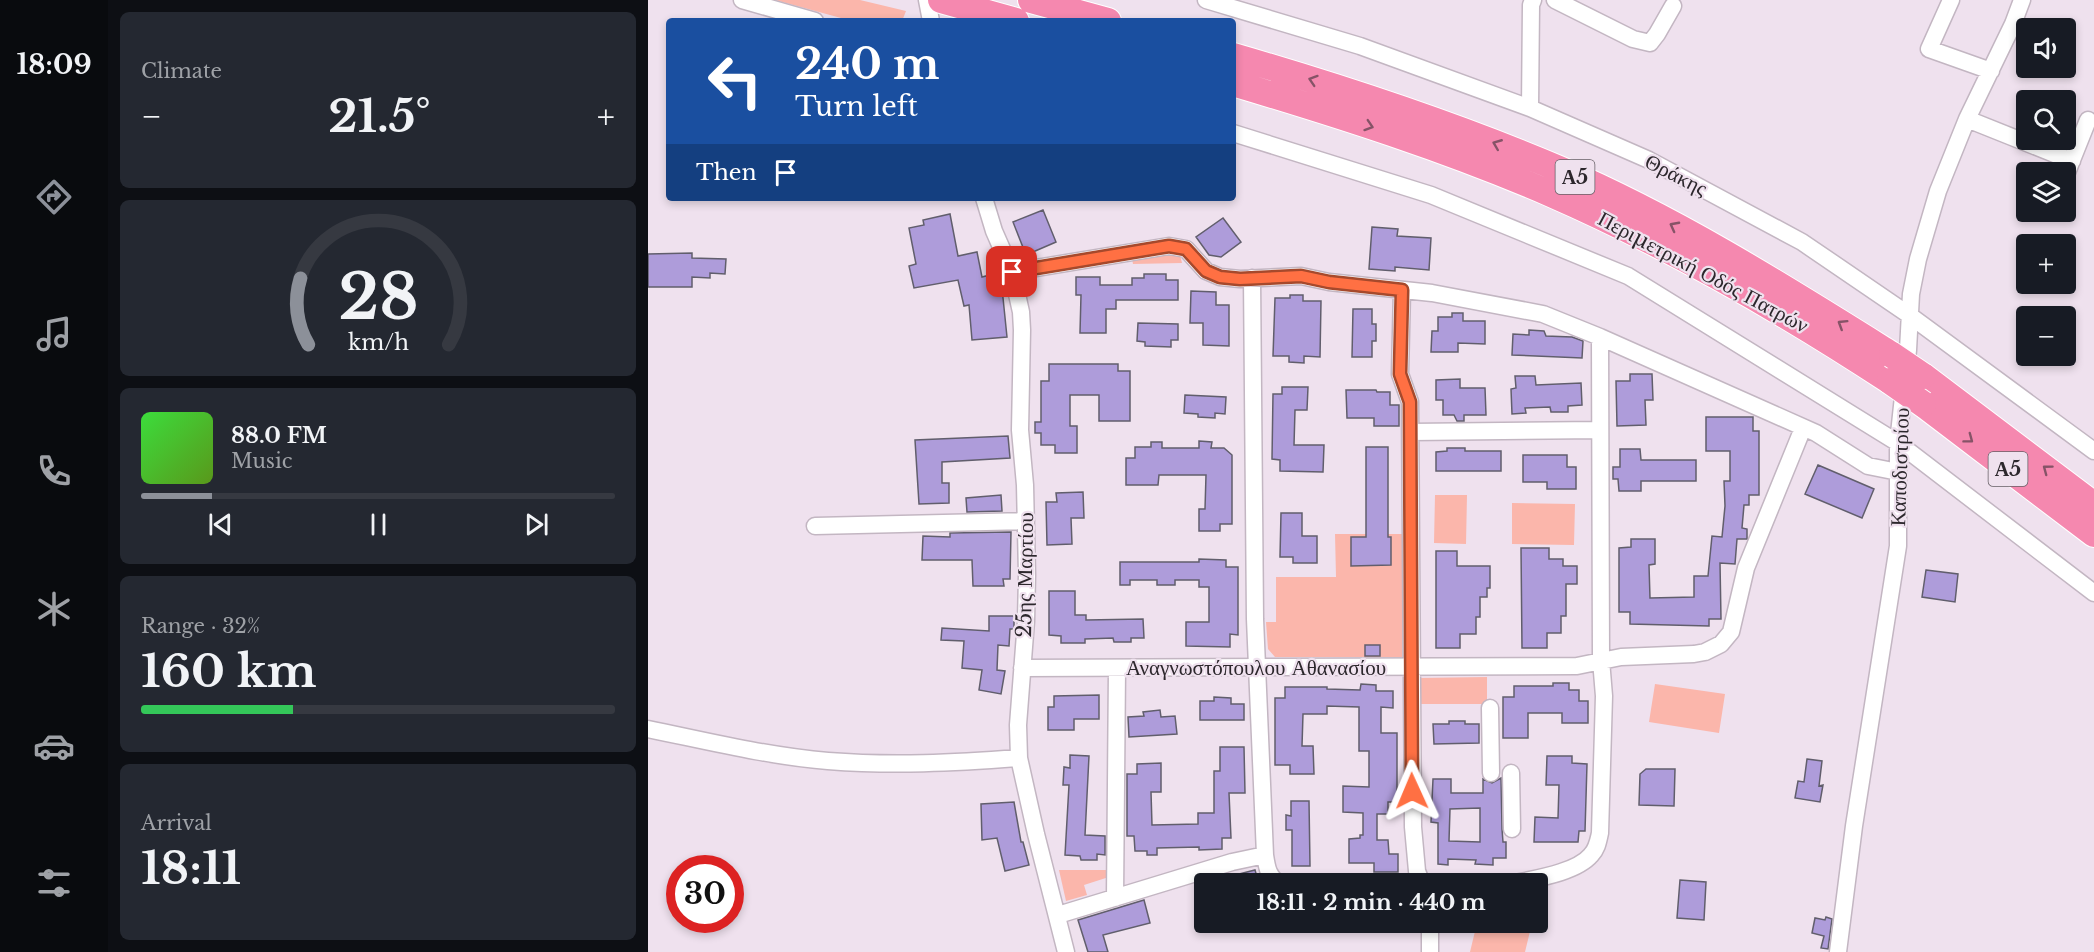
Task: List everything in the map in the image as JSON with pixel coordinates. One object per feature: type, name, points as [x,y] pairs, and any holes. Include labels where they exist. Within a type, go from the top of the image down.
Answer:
[{"type":"highway","points":[[940,0],[1005,18]]},
{"type":"highway","points":[[1031,0],[1097,18]]},
{"type":"highway","name":"Περιμετρική Οδός Πατρών","points":[[1236,57],[1408,111],[1560,170],[1696,237],[1892,355],[2094,505]]},
{"type":"highway","name":"Περιμετρική Οδός Πατρών","points":[[1236,84],[1399,135],[1549,193],[1631,231],[1761,301],[1829,341],[1923,404],[2094,534]]},
{"type":"street","points":[[742,0],[805,18]]},
{"type":"street","points":[[927,0],[930,18]]},
{"type":"street","name":"Θράκης","points":[[1206,0],[1360,46],[1530,108],[1649,160],[1802,242],[1909,315],[2094,451]]},
{"type":"street","points":[[1530,108],[1531,5],[1533,0]]},
{"type":"street","points":[[1556,0],[1622,34],[1645,43],[1653,40],[1673,6]]},
{"type":"street","points":[[1951,0],[1929,49],[1991,71]]},
{"type":"street","name":"Καποδιστρίου","points":[[1838,952],[1854,826],[1898,546],[1898,443],[1908,350],[1909,315],[1918,259],[1931,215],[1967,119],[2022,0]]},
{"type":"street","points":[[1967,119],[2057,162]]},
{"type":"street","points":[[2071,162],[2088,120]]},
{"type":"street","points":[[1236,134],[1431,195],[1628,276],[1898,443],[2094,593]]},
{"type":"street","name":"25ης Μαρτίου","points":[[985,201],[994,231],[1012,272],[1021,312],[1020,430],[1025,477],[1027,598],[1018,725],[1019,758],[1066,952]]},
{"type":"street","points":[[1012,272],[1169,246],[1186,249],[1200,267],[1212,274],[1230,279],[1301,276],[1329,282],[1439,294],[1543,314],[1600,337],[1825,438],[1868,466],[1898,472]]},
{"type":"street","points":[[1252,278],[1256,668],[1265,855],[1269,873]]},
{"type":"street","points":[[1402,290],[1400,374],[1410,402],[1411,432],[1413,827],[1418,873]]},
{"type":"street","points":[[1548,875],[1567,870],[1584,862],[1597,846],[1600,834],[1604,696],[1601,660],[1600,337]]},
{"type":"street","name":"Αναγνωστόπουλου Αθανασίου","points":[[1022,668],[1577,666],[1621,657],[1694,654],[1714,648],[1726,639],[1733,624],[1746,568],[1803,428]]},
{"type":"street","points":[[1411,432],[1600,430]]},
{"type":"street","points":[[816,526],[1026,521]]},
{"type":"street","points":[[1115,898],[1117,669]]},
{"type":"street","points":[[1490,708],[1491,772]]},
{"type":"street","points":[[648,729],[781,755],[826,761],[941,764],[1019,758]]},
{"type":"street","points":[[1511,772],[1512,829]]},
{"type":"street","points":[[1058,915],[1232,862],[1265,855]]},
{"type":"street","points":[[1430,933],[1430,952]]},
{"type":"shaded area","points":[[775,0],[860,0],[906,11],[903,18],[841,18]]},
{"type":"shaded area","points":[[1176,253],[1180,255],[1182,263],[1133,264],[1132,259]]},
{"type":"shaded area","points":[[1435,495],[1467,495],[1466,544],[1434,543]]},
{"type":"shaded area","points":[[1512,503],[1575,504],[1574,545],[1512,544]]},
{"type":"shaded area","points":[[1335,534],[1403,534],[1402,657],[1275,657],[1268,649],[1266,622],[1276,622],[1276,577],[1336,577]]},
{"type":"shaded area","points":[[1487,677],[1487,704],[1420,704],[1419,678]]},
{"type":"shaded area","points":[[1655,684],[1725,694],[1719,733],[1649,722]]},
{"type":"shaded area","points":[[1059,870],[1112,870],[1112,876],[1084,885],[1087,895],[1066,901]]},
{"type":"shaded area","points":[[1475,933],[1530,933],[1525,952],[1470,952]]},
{"type":"building","points":[[1043,210],[1056,242],[1026,255],[1013,222]]},
{"type":"building","points":[[950,214],[958,256],[977,252],[982,277],[1001,272],[1005,288],[1002,288],[1007,337],[972,340],[969,305],[964,306],[958,280],[914,288],[909,266],[916,264],[909,228],[924,225],[923,220]]},
{"type":"building","points":[[1223,218],[1241,242],[1221,257],[1209,255],[1196,237]]},
{"type":"building","points":[[1372,227],[1398,229],[1397,236],[1431,238],[1429,270],[1395,267],[1395,271],[1369,269]]},
{"type":"building","points":[[692,253],[692,258],[726,259],[725,274],[710,273],[710,278],[692,277],[692,287],[648,287],[648,254]]},
{"type":"building","points":[[1144,274],[1166,274],[1166,280],[1178,280],[1178,300],[1116,300],[1116,309],[1106,309],[1106,333],[1080,333],[1081,295],[1076,295],[1076,277],[1100,277],[1100,285],[1132,285],[1132,278],[1144,278]]},
{"type":"building","points":[[1191,291],[1216,292],[1216,305],[1229,305],[1229,346],[1203,345],[1203,323],[1190,323]]},
{"type":"building","points":[[1290,295],[1303,295],[1303,301],[1321,301],[1320,357],[1304,356],[1304,363],[1289,362],[1289,356],[1273,356],[1275,298],[1290,298]]},
{"type":"building","points":[[1353,309],[1372,309],[1372,324],[1376,324],[1376,341],[1372,341],[1372,357],[1352,357]]},
{"type":"building","points":[[1452,313],[1463,313],[1463,321],[1485,321],[1485,344],[1458,343],[1458,352],[1431,352],[1432,331],[1438,331],[1438,317],[1452,317]]},
{"type":"building","points":[[1138,323],[1178,324],[1178,340],[1171,340],[1171,347],[1145,346],[1145,342],[1137,341]]},
{"type":"building","points":[[1529,330],[1544,331],[1546,336],[1572,337],[1583,341],[1582,358],[1512,355],[1513,334],[1529,335]]},
{"type":"building","points":[[1049,364],[1118,364],[1118,371],[1130,371],[1130,421],[1099,421],[1099,395],[1070,395],[1070,426],[1077,426],[1077,453],[1055,453],[1055,445],[1041,445],[1041,433],[1035,433],[1035,422],[1041,422],[1041,381],[1049,381]]},
{"type":"building","points":[[1630,374],[1652,374],[1653,400],[1645,400],[1646,425],[1617,426],[1616,381],[1630,381]]},
{"type":"building","points":[[1515,376],[1535,376],[1536,385],[1581,383],[1582,405],[1568,406],[1568,412],[1551,412],[1550,407],[1525,408],[1526,413],[1512,414],[1511,389],[1516,388]]},
{"type":"building","points":[[1460,379],[1460,388],[1485,388],[1486,415],[1464,415],[1464,421],[1457,421],[1454,415],[1443,415],[1443,400],[1436,400],[1436,380]]},
{"type":"building","points":[[1282,387],[1308,387],[1307,410],[1295,410],[1294,445],[1324,445],[1323,472],[1280,471],[1280,460],[1272,459],[1273,394],[1282,394]]},
{"type":"building","points":[[1346,390],[1390,392],[1390,405],[1399,405],[1399,426],[1374,426],[1374,418],[1347,418]]},
{"type":"building","points":[[1185,395],[1226,397],[1225,414],[1215,413],[1215,418],[1184,413]]},
{"type":"building","points":[[1706,417],[1753,417],[1753,431],[1759,431],[1759,495],[1749,495],[1749,505],[1744,505],[1742,528],[1747,529],[1747,539],[1737,539],[1735,564],[1720,563],[1721,619],[1709,619],[1709,626],[1630,624],[1630,612],[1619,612],[1619,548],[1631,547],[1631,539],[1655,539],[1655,564],[1649,565],[1650,598],[1694,597],[1694,576],[1708,576],[1712,536],[1722,537],[1725,506],[1724,481],[1730,481],[1730,451],[1706,451]]},
{"type":"building","points":[[1008,436],[1010,458],[942,462],[942,483],[949,483],[949,503],[919,504],[915,440]]},
{"type":"building","points":[[1199,441],[1212,442],[1211,448],[1224,448],[1232,455],[1232,524],[1220,524],[1220,531],[1199,531],[1199,509],[1205,509],[1206,475],[1159,475],[1158,485],[1126,485],[1126,458],[1135,458],[1135,447],[1151,447],[1151,442],[1162,442],[1162,448],[1199,448]]},
{"type":"building","points":[[1366,447],[1388,447],[1388,537],[1391,537],[1391,565],[1351,566],[1351,537],[1366,537]]},
{"type":"building","points":[[1447,448],[1465,448],[1465,451],[1501,451],[1501,471],[1436,471],[1436,452],[1447,451]]},
{"type":"building","points":[[1620,449],[1640,449],[1641,460],[1696,460],[1696,481],[1641,481],[1641,491],[1619,491],[1618,479],[1613,479],[1613,467],[1620,467]]},
{"type":"building","points":[[1523,455],[1567,455],[1567,467],[1576,467],[1576,489],[1547,489],[1547,482],[1523,482]]},
{"type":"building","points":[[1818,465],[1874,489],[1862,518],[1805,494]]},
{"type":"building","points":[[1083,492],[1084,518],[1071,518],[1072,544],[1047,545],[1046,502],[1057,502],[1056,493]]},
{"type":"building","points":[[1001,495],[1002,511],[967,512],[966,498]]},
{"type":"building","points":[[1281,513],[1302,513],[1302,536],[1317,536],[1317,563],[1293,563],[1293,557],[1280,557]]},
{"type":"building","points":[[1011,532],[1010,579],[1003,579],[1004,586],[973,586],[972,560],[922,560],[923,536],[950,537],[950,533]]},
{"type":"building","points":[[1521,548],[1549,548],[1549,559],[1563,559],[1563,566],[1577,566],[1577,584],[1566,584],[1566,616],[1561,616],[1561,633],[1547,633],[1547,648],[1522,648]]},
{"type":"building","points":[[1436,551],[1457,551],[1457,566],[1490,566],[1490,588],[1487,588],[1487,597],[1480,597],[1480,617],[1476,617],[1476,634],[1460,634],[1460,648],[1436,648]]},
{"type":"building","points":[[1199,559],[1226,560],[1226,567],[1238,567],[1238,635],[1230,634],[1230,647],[1186,646],[1186,622],[1209,622],[1209,587],[1199,587],[1199,580],[1175,580],[1175,585],[1157,585],[1157,580],[1130,580],[1130,585],[1120,585],[1120,562],[1199,562]]},
{"type":"building","points":[[1926,570],[1958,574],[1955,602],[1922,597]]},
{"type":"building","points":[[1049,591],[1075,591],[1075,615],[1086,615],[1086,620],[1143,619],[1144,638],[1131,638],[1131,642],[1114,642],[1113,638],[1085,639],[1085,643],[1061,643],[1061,636],[1049,635]]},
{"type":"building","points":[[989,616],[1014,616],[1014,629],[1010,629],[1009,646],[998,645],[997,670],[1005,671],[1001,694],[979,690],[982,670],[962,668],[964,641],[941,640],[942,628],[989,631]]},
{"type":"building","points":[[1365,645],[1380,645],[1380,656],[1365,656]]},
{"type":"building","points":[[1553,683],[1569,683],[1569,690],[1579,690],[1579,701],[1588,701],[1588,723],[1562,723],[1562,713],[1528,713],[1528,738],[1503,738],[1503,697],[1514,697],[1514,686],[1553,686]]},
{"type":"building","points":[[1361,684],[1376,685],[1376,691],[1393,691],[1393,708],[1381,707],[1381,733],[1397,733],[1397,802],[1388,802],[1388,814],[1377,814],[1377,840],[1388,840],[1389,854],[1398,854],[1398,872],[1374,872],[1374,863],[1349,863],[1349,839],[1360,838],[1360,835],[1363,835],[1363,813],[1343,812],[1343,786],[1369,787],[1369,751],[1359,751],[1359,707],[1327,706],[1327,714],[1303,714],[1302,746],[1313,746],[1314,774],[1290,774],[1290,765],[1275,765],[1275,698],[1285,698],[1285,687],[1360,690]]},
{"type":"building","points":[[1099,695],[1099,719],[1074,719],[1074,730],[1048,730],[1048,707],[1054,707],[1054,696]]},
{"type":"building","points":[[1214,697],[1231,698],[1231,704],[1244,704],[1244,720],[1200,720],[1200,701],[1214,701]]},
{"type":"building","points":[[1160,710],[1161,717],[1175,716],[1177,734],[1129,737],[1128,717],[1144,716],[1143,712]]},
{"type":"building","points":[[1449,721],[1479,724],[1479,743],[1434,744],[1433,724],[1449,724]]},
{"type":"building","points":[[1220,747],[1244,747],[1245,793],[1229,793],[1231,838],[1222,838],[1222,849],[1157,848],[1157,855],[1147,855],[1147,851],[1135,851],[1134,836],[1127,836],[1127,774],[1137,774],[1137,764],[1161,763],[1161,792],[1151,792],[1152,825],[1198,824],[1198,813],[1214,813],[1214,771],[1220,771]]},
{"type":"building","points":[[1070,755],[1089,756],[1085,835],[1105,836],[1105,855],[1097,854],[1097,860],[1081,860],[1080,856],[1065,855],[1069,785],[1063,785],[1064,767],[1070,768]]},
{"type":"building","points":[[1547,756],[1572,756],[1572,763],[1587,764],[1585,831],[1579,831],[1578,842],[1534,842],[1535,817],[1558,818],[1559,785],[1546,785]]},
{"type":"building","points":[[1807,759],[1822,761],[1819,786],[1823,785],[1820,802],[1795,798],[1798,781],[1804,782]]},
{"type":"building","points":[[1646,769],[1675,769],[1674,806],[1639,805],[1640,774]]},
{"type":"building","points":[[1501,778],[1502,829],[1503,842],[1506,842],[1506,858],[1493,858],[1493,865],[1475,864],[1476,860],[1448,859],[1448,865],[1438,864],[1438,823],[1431,822],[1433,779],[1451,779],[1451,793],[1483,793],[1483,779],[1492,783]],"holes":[[[1480,808],[1480,842],[1449,841],[1450,809]]]},
{"type":"building","points":[[1291,801],[1309,801],[1310,866],[1292,866],[1292,830],[1286,830],[1286,815],[1291,816]]},
{"type":"building","points":[[1014,802],[1021,842],[1023,842],[1029,865],[1005,871],[997,838],[982,840],[981,804]]},
{"type":"building","points":[[1680,880],[1706,882],[1704,920],[1677,918]]},
{"type":"building","points":[[1144,900],[1150,923],[1103,935],[1108,952],[1088,952],[1078,920]]},
{"type":"building","points":[[1826,917],[1832,919],[1828,949],[1821,948],[1824,936],[1812,933],[1815,918],[1825,920]]},
{"type":"route","points":[[1012,272],[1161,246],[1177,246],[1192,254],[1200,267],[1206,271],[1230,279],[1301,276],[1329,282],[1402,290],[1400,374],[1410,402],[1412,492],[1412,791]]}]
